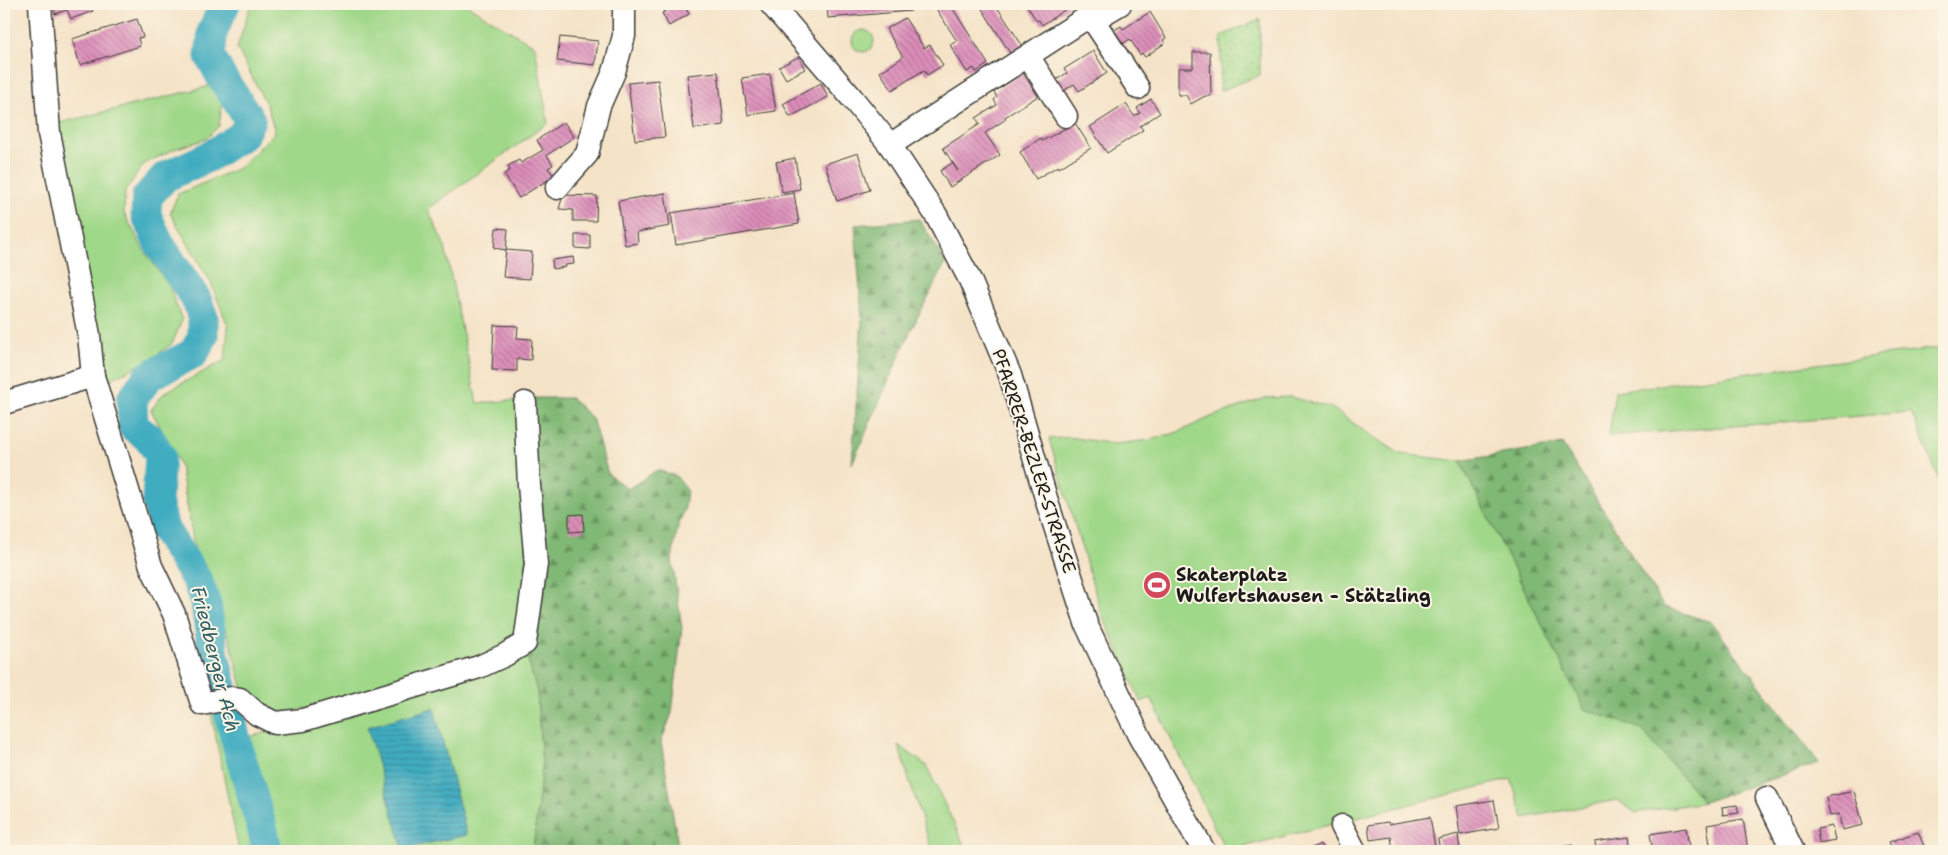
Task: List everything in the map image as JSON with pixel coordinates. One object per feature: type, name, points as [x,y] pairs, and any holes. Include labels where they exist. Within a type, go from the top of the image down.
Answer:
[{"type":"street","points":[[40,4],[49,133],[89,334],[93,376],[151,566],[174,614],[202,704],[240,699],[257,714],[275,723],[303,720],[479,667],[525,643],[536,564],[529,485],[525,403]]},
{"type":"street","points":[[557,188],[587,154],[599,106],[614,72],[624,36],[624,4]]},
{"type":"street","name":"PFARRER-BEZLER-STRASSE","points":[[771,4],[852,98],[890,146],[936,215],[970,280],[1010,375],[1045,497],[1087,626],[1138,734],[1204,851]]},
{"type":"street","points":[[890,146],[1083,20],[1093,20],[1120,4]]},
{"type":"street","points":[[1093,20],[1138,88]]},
{"type":"street","points":[[1028,56],[1066,116]]},
{"type":"street","points":[[4,403],[93,376]]},
{"type":"street","points":[[1767,798],[1793,851]]},
{"type":"street","points":[[1342,826],[1355,851]]},
{"type":"green space","points":[[251,4],[465,4],[535,46],[548,123],[428,209],[445,247],[477,403],[517,400],[528,502],[523,641],[398,687],[281,714],[244,694],[229,638],[195,551],[180,465],[151,410],[164,393],[225,360],[228,326],[211,283],[170,213],[178,194],[239,168],[275,132],[267,106],[237,48]]},
{"type":"green space","points":[[1260,19],[1260,75],[1220,91],[1221,36]]},
{"type":"green space","points":[[863,30],[871,33],[874,41],[871,49],[863,52],[855,49],[852,41],[855,33]]},
{"type":"green space","points":[[214,85],[222,104],[219,126],[206,139],[177,148],[144,164],[125,191],[124,213],[143,249],[169,286],[182,320],[172,344],[148,361],[107,381],[58,155],[55,124]]},
{"type":"green space","points":[[919,219],[946,262],[910,332],[852,464],[862,319],[855,225]]},
{"type":"green space","points":[[1944,347],[1944,491],[1911,412],[1609,436],[1615,391]]},
{"type":"green space","points":[[1291,397],[1332,408],[1400,454],[1460,461],[1584,708],[1641,728],[1704,802],[1636,813],[1617,800],[1524,818],[1511,779],[1226,851],[1151,698],[1141,702],[1101,612],[1049,439],[1069,437],[1114,444],[1150,440],[1178,432],[1211,417],[1265,398]]},
{"type":"green space","points":[[529,398],[571,398],[592,418],[608,474],[628,489],[657,470],[676,476],[687,490],[685,507],[677,530],[672,560],[682,628],[672,713],[661,742],[679,851],[533,851],[542,766],[537,692],[525,649]]},
{"type":"green space","points":[[1562,444],[1664,607],[1711,622],[1819,763],[1704,802],[1641,729],[1584,709],[1460,461]]},
{"type":"green space","points":[[525,649],[537,692],[542,766],[533,851],[272,851],[266,815],[243,738],[314,721]]},
{"type":"green space","points":[[223,706],[259,851],[239,851],[210,709]]},
{"type":"green space","points":[[898,745],[926,765],[967,851],[932,851]]},
{"type":"water","points":[[434,708],[467,835],[403,849],[367,727]]},
{"type":"building","points":[[54,4],[90,4],[93,11],[71,19],[67,10],[55,14]]},
{"type":"building","points":[[678,4],[683,4],[689,14],[669,26],[662,13]]},
{"type":"building","points":[[827,4],[911,4],[911,11],[828,18]]},
{"type":"building","points":[[933,4],[950,4],[988,64],[976,72],[974,68],[967,72],[950,45],[957,41]]},
{"type":"building","points":[[979,4],[995,4],[1022,45],[1010,53]]},
{"type":"building","points":[[1026,4],[1067,4],[1069,7],[1042,25],[1039,20],[1037,21]]},
{"type":"building","points":[[1150,12],[1166,38],[1163,40],[1165,43],[1145,57],[1142,53],[1140,55],[1130,39],[1117,48],[1108,34],[1121,26],[1123,29]]},
{"type":"building","points":[[905,18],[924,48],[930,45],[943,65],[927,75],[924,70],[892,90],[880,72],[903,57],[886,29]]},
{"type":"building","points":[[137,19],[143,37],[138,38],[140,46],[80,65],[72,39]]},
{"type":"building","points":[[560,37],[598,41],[595,65],[557,61]]},
{"type":"building","points":[[1093,51],[1107,73],[1079,91],[1074,84],[1065,90],[1067,94],[1060,98],[1050,84],[1067,73],[1064,69]]},
{"type":"building","points":[[1193,52],[1210,52],[1211,96],[1205,96],[1191,104],[1186,95],[1178,95],[1178,68],[1193,68]]},
{"type":"building","points":[[798,57],[805,69],[786,79],[779,67]]},
{"type":"building","points":[[718,72],[724,125],[694,129],[687,75]]},
{"type":"building","points":[[1023,73],[1038,96],[1005,117],[1006,119],[985,133],[1000,155],[950,187],[940,171],[952,163],[958,171],[943,148],[980,124],[976,118],[997,105],[994,100],[997,97],[994,92]]},
{"type":"building","points":[[770,74],[776,111],[748,115],[742,78]]},
{"type":"building","points":[[658,80],[665,137],[635,140],[628,83]]},
{"type":"building","points":[[821,83],[828,97],[790,117],[783,104]]},
{"type":"building","points":[[1151,99],[1160,113],[1140,126],[1143,130],[1107,153],[1090,127],[1126,104],[1134,116],[1140,113],[1137,108]]},
{"type":"building","points":[[564,122],[574,137],[547,155],[553,165],[548,168],[554,176],[519,198],[504,174],[510,170],[508,166],[519,160],[521,163],[543,150],[537,140]]},
{"type":"building","points":[[1075,123],[1091,148],[1059,168],[1058,166],[1036,179],[1020,152],[1041,138],[1042,141]]},
{"type":"building","points":[[858,153],[870,190],[837,201],[825,164]]},
{"type":"building","points":[[795,158],[800,189],[782,192],[776,162]]},
{"type":"building","points":[[665,193],[670,226],[637,232],[638,243],[625,245],[618,201]]},
{"type":"building","points":[[794,193],[799,224],[676,245],[671,213]]},
{"type":"building","points":[[563,195],[597,196],[596,221],[573,221],[573,210],[559,209]]},
{"type":"building","points":[[496,228],[508,229],[506,250],[494,248]]},
{"type":"building","points":[[575,235],[590,235],[590,249],[575,248]]},
{"type":"building","points":[[506,250],[532,252],[530,279],[503,277]]},
{"type":"building","points":[[573,257],[574,264],[553,269],[552,260]]},
{"type":"building","points":[[494,325],[518,326],[517,338],[532,339],[531,360],[517,359],[517,371],[492,370]]},
{"type":"building","points":[[583,514],[584,531],[569,532],[569,515]]},
{"type":"building","points":[[1854,791],[1863,825],[1842,830],[1839,814],[1830,816],[1826,797]]},
{"type":"building","points":[[1494,800],[1499,828],[1460,835],[1456,806]]},
{"type":"building","points":[[1737,805],[1739,813],[1723,815],[1722,807]]},
{"type":"building","points":[[1430,817],[1435,847],[1393,851],[1391,837],[1370,840],[1368,825],[1388,822],[1389,824]]},
{"type":"building","points":[[1743,819],[1748,850],[1711,851],[1707,825]]},
{"type":"building","points":[[1832,826],[1835,840],[1819,843],[1817,829]]},
{"type":"building","points":[[1686,828],[1690,851],[1653,851],[1650,834]]},
{"type":"building","points":[[1918,832],[1926,851],[1893,851],[1889,842]]},
{"type":"building","points":[[1458,834],[1460,851],[1440,851],[1438,839]]},
{"type":"building","points":[[1629,837],[1631,851],[1596,851],[1595,842]]},
{"type":"building","points":[[1320,844],[1324,851],[1306,851]]},
{"type":"building","points":[[1573,845],[1574,851],[1540,851],[1540,849]]},
{"type":"waterway","name":"Friedberger Ach","points":[[225,4],[213,30],[210,56],[250,120],[243,135],[210,156],[165,177],[147,197],[146,214],[158,242],[196,299],[203,317],[203,336],[194,353],[149,376],[132,399],[133,426],[149,438],[160,455],[157,501],[164,529],[198,582],[206,605],[214,656],[267,851]]},
{"type":"place","name":"Skaterplatz Wulfertshausen - Stätzling","points":[[1157,585]]}]
